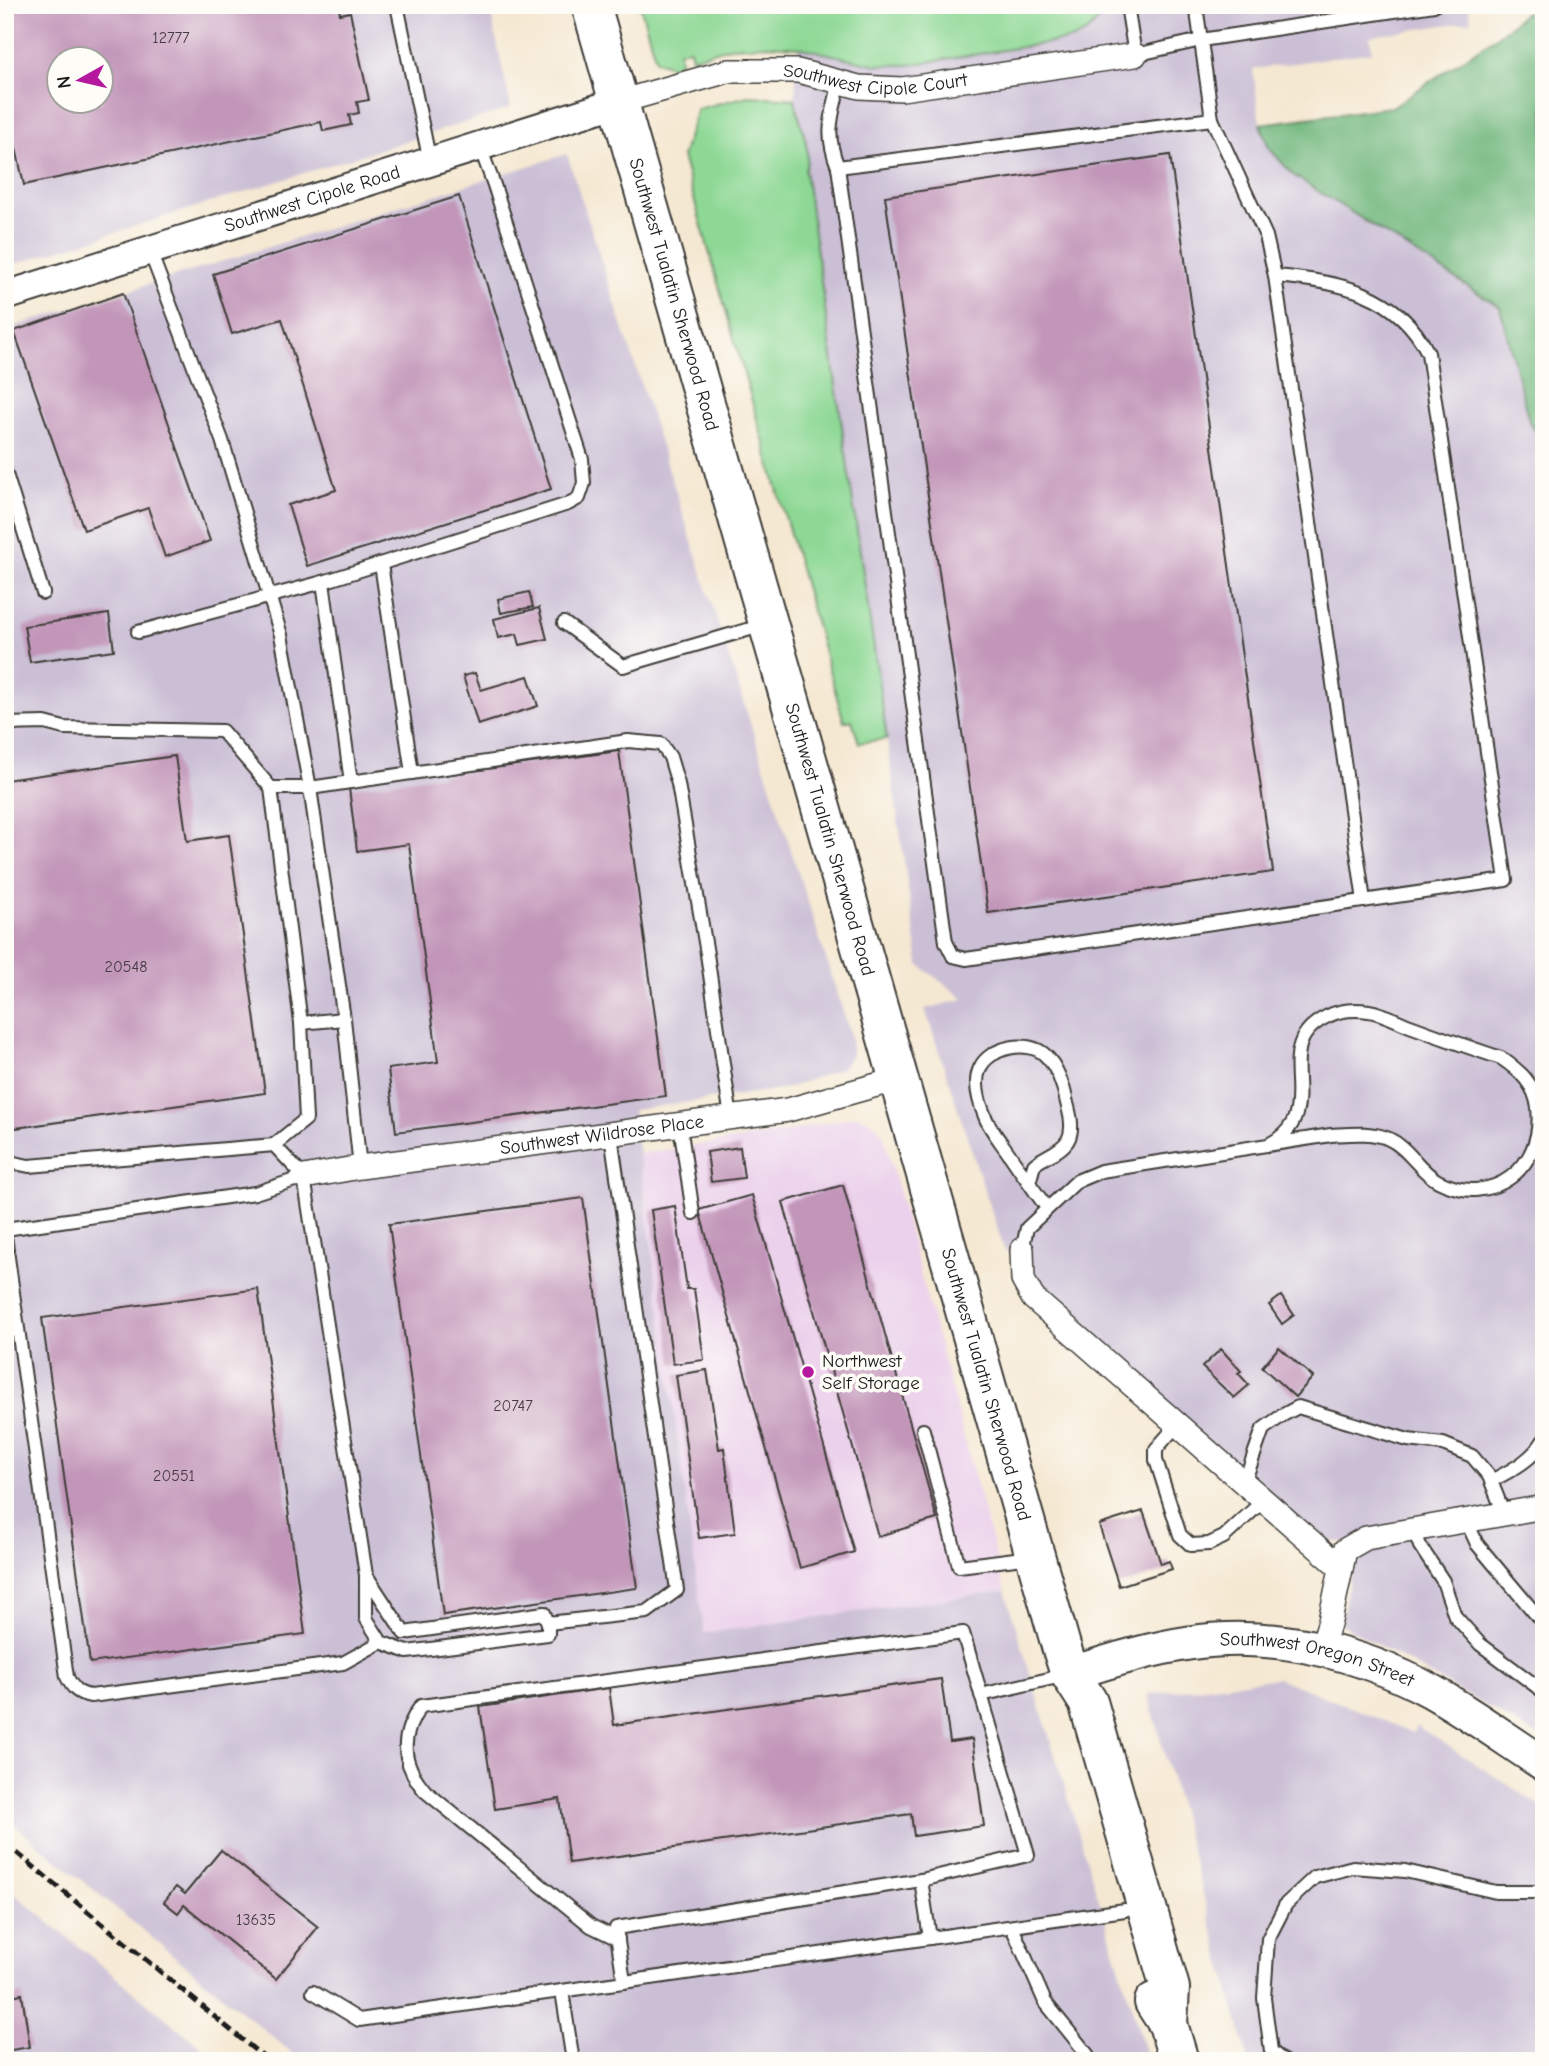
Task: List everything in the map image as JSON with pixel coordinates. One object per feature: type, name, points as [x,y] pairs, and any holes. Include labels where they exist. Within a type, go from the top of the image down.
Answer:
[{"type":"highway","name":"Southwest Tualatin Sherwood Road","points":[[591,5],[1035,1557],[1070,1674],[1088,1702],[1170,1988],[1168,2024]]},
{"type":"highway","name":"Southwest Tualatin Sherwood Road","points":[[1070,1674],[1068,1710],[1148,1993],[1168,2024],[1178,2061]]},
{"type":"main road","name":"Southwest Oregon Street","points":[[1070,1674],[1126,1656],[1190,1642],[1240,1639],[1295,1644],[1355,1658],[1411,1681],[1544,1764]]},
{"type":"street","name":"Southwest Cipole Court","points":[[619,102],[728,71],[798,71],[859,87],[902,89],[1135,55]]},
{"type":"street","name":"Southwest Cipole Road","points":[[5,296],[619,102]]},
{"type":"street","name":"Southwest Wildrose Place","points":[[304,1177],[360,1167],[789,1110],[898,1079]]},
{"type":"street","points":[[1022,1250],[1023,1280],[1033,1298],[1341,1568]]},
{"type":"street","points":[[1321,1649],[1345,1550],[1366,1538],[1544,1507]]},
{"type":"lane","points":[[397,5],[430,162]]},
{"type":"lane","points":[[1127,5],[1135,55],[1201,40],[1434,5]]},
{"type":"lane","points":[[1196,5],[1212,119],[1266,236],[1275,276],[1364,901]]},
{"type":"lane","points":[[840,81],[829,139],[838,167],[946,942],[953,956],[966,958],[1506,880],[1428,353],[1419,334],[1403,317],[1357,290],[1332,282],[1275,276]]},
{"type":"lane","points":[[838,167],[1212,119]]},
{"type":"lane","points":[[138,632],[323,582],[568,504],[579,498],[584,483],[582,459],[480,147]]},
{"type":"lane","points":[[149,249],[222,440],[281,635],[310,788],[344,1019],[360,1167]]},
{"type":"lane","points":[[5,471],[43,593]]},
{"type":"lane","points":[[381,564],[412,773]]},
{"type":"lane","points":[[323,582],[351,782]]},
{"type":"lane","points":[[564,623],[623,666],[768,624]]},
{"type":"lane","points":[[5,723],[45,723],[64,728],[222,731],[271,788],[301,1023],[306,1119],[274,1145],[29,1166],[5,1161]]},
{"type":"lane","points":[[271,788],[310,788],[628,741],[661,744],[670,757],[678,784],[731,1118]]},
{"type":"lane","points":[[1022,1250],[1027,1228],[1047,1208],[1077,1181],[1101,1171],[1268,1145],[1331,1135],[1374,1135],[1390,1139],[1436,1180],[1457,1188],[1476,1190],[1497,1184],[1513,1176],[1526,1164],[1535,1144],[1539,1121],[1537,1101],[1530,1082],[1501,1058],[1370,1011],[1338,1011],[1318,1020],[1302,1037],[1296,1058],[1296,1119],[1289,1131],[1268,1145]]},
{"type":"lane","points":[[301,1023],[344,1019]]},
{"type":"lane","points":[[1030,1183],[1034,1165],[1068,1139],[1071,1116],[1065,1092],[1053,1066],[1044,1053],[1023,1046],[1009,1048],[984,1060],[976,1083],[987,1121],[1047,1208]]},
{"type":"lane","points":[[680,1125],[693,1213]]},
{"type":"lane","points":[[548,1623],[647,1612],[677,1590],[611,1135]]},
{"type":"lane","points":[[274,1145],[304,1177],[366,1575],[366,1618],[381,1642],[407,1652],[548,1634],[544,1613],[404,1633],[366,1575]]},
{"type":"lane","points":[[5,1229],[255,1193],[304,1177]]},
{"type":"lane","points":[[5,1236],[67,1677],[72,1687],[80,1694],[91,1696],[343,1663],[381,1642]]},
{"type":"lane","points":[[1244,1483],[1263,1429],[1298,1407],[1408,1440],[1443,1444],[1472,1455],[1491,1481],[1504,1514]]},
{"type":"lane","points":[[1178,1425],[1156,1449],[1156,1460],[1180,1535],[1191,1545],[1209,1545],[1224,1537],[1264,1500]]},
{"type":"lane","points":[[923,1430],[959,1566],[1035,1557]]},
{"type":"lane","points":[[1491,1481],[1519,1466],[1544,1440]]},
{"type":"lane","points":[[1466,1520],[1477,1544],[1544,1624]]},
{"type":"lane","points":[[1414,1529],[1420,1546],[1443,1581],[1455,1616],[1480,1644],[1544,1692]]},
{"type":"lane","points":[[618,1939],[592,1926],[425,1791],[413,1776],[405,1754],[406,1734],[421,1706],[963,1633],[1028,1855],[921,1880],[616,1928],[618,1939],[624,1982]]},
{"type":"lane","points":[[981,1695],[1070,1674]]},
{"type":"lane","points":[[1283,2061],[1270,2050],[1264,1998],[1268,1939],[1286,1904],[1315,1877],[1353,1867],[1405,1871],[1496,1892],[1544,1892]]},
{"type":"lane","points":[[921,1880],[930,1938]]},
{"type":"lane","points":[[313,1992],[359,2020],[1125,1910]]},
{"type":"lane","points":[[1012,1927],[1045,2002],[1087,2054],[1089,2061]]},
{"type":"lane","points":[[562,1991],[573,2061]]},
{"type":"shaded area","points":[[5,5],[489,5],[511,108],[5,267]]},
{"type":"shaded area","points":[[1109,5],[1469,5],[1471,21],[1370,36],[1372,52],[1253,69],[1260,124],[1293,175],[1500,307],[1529,421],[1544,445],[1544,1739],[1341,1624],[1356,1542],[1309,1541],[1004,1249],[925,1009],[964,999],[919,965],[805,170],[808,160],[806,146],[795,99],[798,47],[863,62],[908,65],[1074,39],[1087,32]]},
{"type":"shaded area","points":[[567,154],[851,1036],[852,1056],[842,1068],[788,1088],[633,1110],[704,1633],[1005,1591],[1148,2061],[302,2061],[5,1817],[5,329]]},
{"type":"shaded area","name":"Northwest Self Storage","points":[[857,1116],[871,1121],[883,1133],[1005,1591],[704,1633],[639,1154],[780,1133]]},
{"type":"shaded area","points":[[1278,1678],[1414,1733],[1417,1726],[1544,1808],[1544,2061],[1249,2061],[1148,1694]]},
{"type":"shaded area","points":[[5,1886],[218,2061],[5,2061]]},
{"type":"green space","points":[[640,5],[1109,5],[1109,8],[1087,32],[1074,39],[908,65],[877,65],[798,47],[768,45],[730,47],[692,58],[690,49],[679,51],[680,63],[671,66],[656,61]]},
{"type":"green space","points":[[1535,5],[1544,5],[1544,445],[1529,421],[1500,307],[1293,175],[1269,148],[1260,124],[1392,107],[1496,37]]},
{"type":"green space","points":[[748,96],[795,99],[806,143],[805,170],[887,739],[859,743],[852,720],[844,722],[682,157],[697,109]]},
{"type":"building","points":[[5,5],[338,5],[340,14],[350,12],[369,100],[357,102],[359,113],[349,115],[351,125],[323,131],[321,122],[24,185],[5,97]]},
{"type":"building","points":[[1170,155],[1273,872],[988,913],[885,196]]},
{"type":"building","points":[[459,196],[551,489],[307,566],[288,505],[336,490],[282,319],[232,334],[213,274]]},
{"type":"building","points":[[123,293],[210,541],[165,557],[148,508],[84,530],[14,331]]},
{"type":"building","points":[[529,592],[533,607],[501,613],[498,599]]},
{"type":"building","points":[[539,608],[547,639],[520,645],[517,634],[498,638],[494,619]]},
{"type":"building","points":[[109,614],[114,650],[30,662],[24,626]]},
{"type":"building","points":[[475,673],[481,690],[528,676],[538,706],[478,725],[463,676]]},
{"type":"building","points":[[619,751],[666,1096],[396,1132],[388,1069],[438,1062],[409,844],[357,851],[349,788]]},
{"type":"building","points":[[175,756],[187,841],[229,835],[265,1093],[8,1129],[5,1111],[5,780]]},
{"type":"building","points":[[740,1147],[744,1178],[711,1182],[707,1152]]},
{"type":"building","points":[[843,1185],[937,1519],[878,1536],[783,1202]]},
{"type":"building","points":[[752,1195],[854,1552],[800,1568],[699,1210]]},
{"type":"building","points":[[583,1198],[637,1588],[443,1615],[389,1224]]},
{"type":"building","points":[[675,1206],[687,1289],[694,1289],[704,1360],[673,1364],[651,1210]]},
{"type":"building","points":[[258,1289],[305,1634],[90,1663],[42,1318]]},
{"type":"building","points":[[1281,1296],[1294,1315],[1282,1324],[1269,1305]]},
{"type":"building","points":[[1279,1347],[1313,1377],[1295,1397],[1262,1367]]},
{"type":"building","points":[[1221,1349],[1241,1371],[1238,1373],[1249,1385],[1234,1398],[1202,1367]]},
{"type":"building","points":[[707,1370],[719,1449],[724,1448],[735,1533],[699,1538],[676,1375]]},
{"type":"building","points":[[1143,1511],[1161,1564],[1169,1561],[1172,1569],[1119,1586],[1099,1525]]},
{"type":"building","points":[[941,1679],[950,1742],[972,1739],[984,1826],[914,1836],[911,1814],[569,1863],[560,1799],[495,1809],[480,1707],[609,1688],[614,1725]]},
{"type":"building","points":[[221,1850],[318,1927],[276,1979],[184,1905],[178,1913],[164,1902],[176,1887],[185,1894]]},
{"type":"building","points":[[22,1994],[30,2047],[5,2051],[5,1997]]},
{"type":"railway","points":[[5,1843],[268,2061]]},
{"type":"place","name":"Northwest Self Storage","points":[[808,1372]]}]
